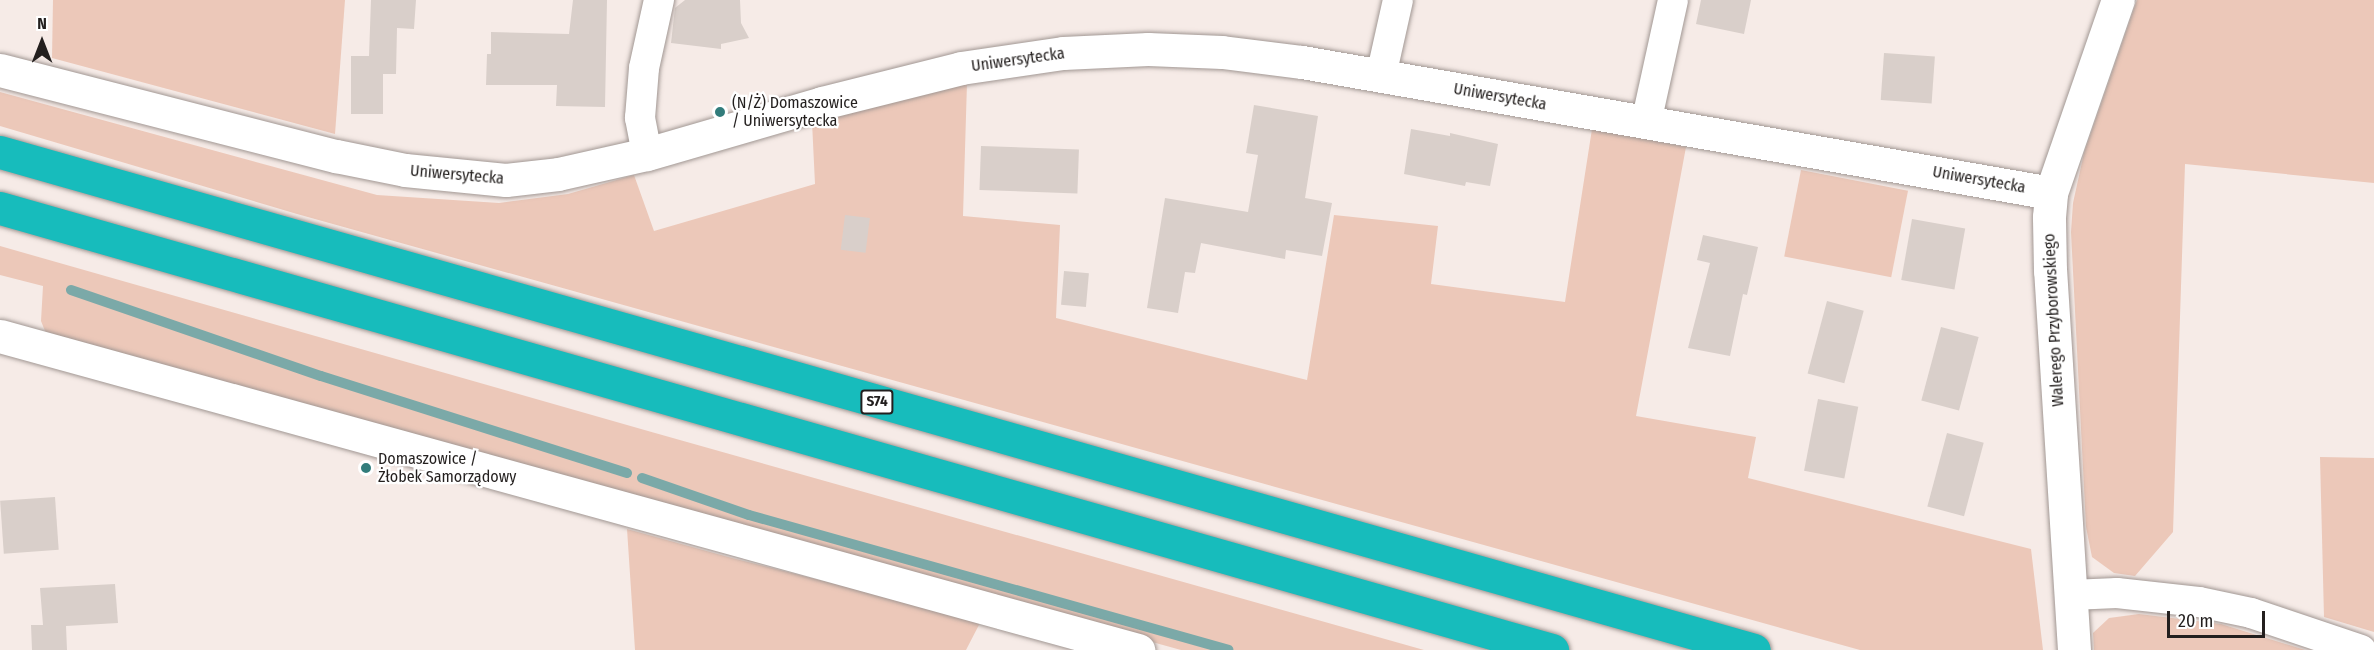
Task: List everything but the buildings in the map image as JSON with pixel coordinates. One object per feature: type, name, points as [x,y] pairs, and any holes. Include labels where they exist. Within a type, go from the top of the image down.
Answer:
[{"type":"highway","name":"S74","points":[[0,152],[1754,650]]},
{"type":"highway","points":[[0,208],[1552,650]]},
{"type":"street","points":[[647,154],[640,118],[644,68],[659,0]]},
{"type":"street","points":[[1381,76],[1398,0]]},
{"type":"street","points":[[1646,123],[1673,0]]},
{"type":"street","name":"Walerego Przyborowskiego","points":[[2074,650],[2050,271],[2051,193],[2118,0]]},
{"type":"street","name":"Uniwersytecka","points":[[0,70],[336,156],[441,175],[506,180],[558,174],[647,154],[910,79],[972,66],[1063,53],[1148,49],[1222,52],[1381,76],[2051,193]]},
{"type":"street","points":[[0,336],[1138,650]]},
{"type":"street","points":[[2071,595],[2117,593],[2199,602],[2251,613],[2361,650]]},
{"type":"shaded area","points":[[53,0],[345,0],[335,134],[52,58]]},
{"type":"shaded area","points":[[2137,0],[2374,0],[2374,183],[2185,164],[2173,532],[2135,576],[2114,573],[2092,557],[2086,527],[2071,232],[2073,203],[2084,153]]},
{"type":"shaded area","points":[[967,83],[963,216],[1060,225],[1056,318],[1307,380],[1334,215],[1438,226],[1431,284],[1565,302],[1592,129],[1686,147],[1636,416],[1756,437],[1748,478],[2031,549],[2043,650],[1860,650],[297,214],[0,126],[0,92],[377,195],[499,203],[568,194],[634,175],[654,231],[815,184],[812,122]]},
{"type":"shaded area","points":[[1801,170],[1908,191],[1891,277],[1784,256]]},
{"type":"shaded area","points":[[0,246],[1424,650],[1181,650],[47,336],[41,321],[43,286],[0,275]]},
{"type":"shaded area","points":[[2320,457],[2374,458],[2374,632],[2324,617]]},
{"type":"shaded area","points":[[627,529],[981,621],[966,650],[635,650]]},
{"type":"shaded area","points":[[2139,614],[2221,624],[2305,650],[2094,650],[2093,633],[2109,618]]},
{"type":"waterway","points":[[71,290],[321,376],[627,473]]},
{"type":"waterway","points":[[642,478],[749,515],[1228,650]]},
{"type":"place","name":"(N/Ż) Domaszowice / Uniwersytecka","points":[[720,112]]},
{"type":"place","name":"Domaszowice / Żłobek Samorządowy","points":[[366,468]]}]
